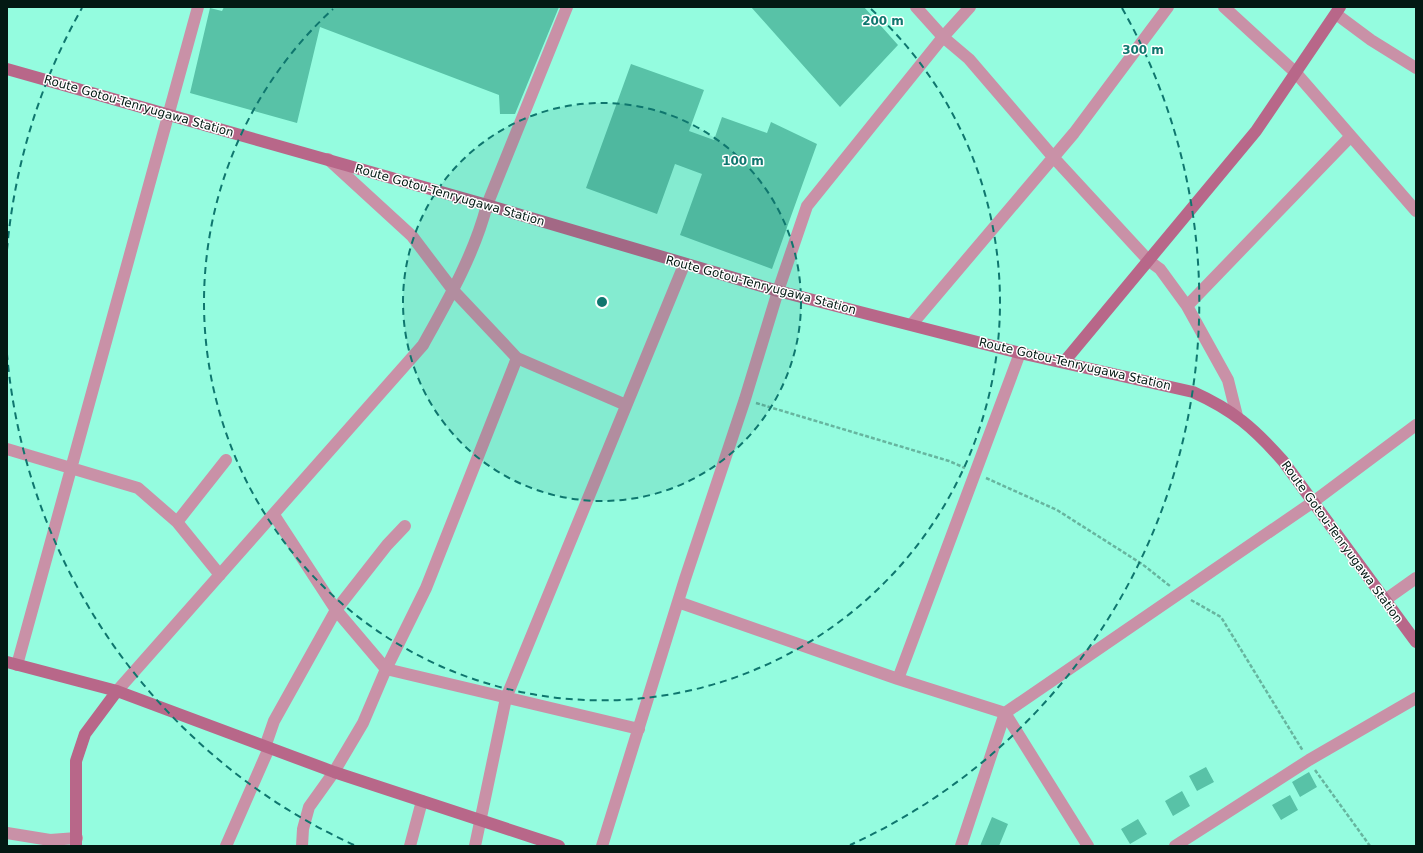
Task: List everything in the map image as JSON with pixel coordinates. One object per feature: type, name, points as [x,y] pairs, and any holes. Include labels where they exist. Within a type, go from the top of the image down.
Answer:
[{"type":"main road","points":[[1064,362],[1256,131],[1338,10]]},
{"type":"main road","name":"Route Gotou-Tenryugawa Station","points":[[7,69],[487,204],[684,265],[778,291],[912,324],[1020,353],[1193,392],[1216,402],[1237,416],[1260,436],[1283,461],[1416,642]]},
{"type":"main road","points":[[12,664],[117,691],[334,772],[559,846]]},
{"type":"main road","points":[[76,842],[76,761],[85,734],[117,691]]},
{"type":"street","points":[[12,664],[71,466],[198,7]]},
{"type":"street","points":[[117,691],[423,345],[453,290],[480,230],[487,204],[567,7]]},
{"type":"street","points":[[916,7],[943,37],[969,59],[1054,158],[1149,261],[1160,269],[1187,306],[1228,380],[1237,416]]},
{"type":"street","points":[[602,846],[678,602],[745,399],[778,291],[807,206],[943,37],[970,7]]},
{"type":"street","points":[[912,324],[1054,158],[1135,53],[1168,7]]},
{"type":"street","points":[[1224,7],[1296,73],[1416,211]]},
{"type":"street","points":[[1338,10],[1371,40],[1416,68]]},
{"type":"street","points":[[1187,306],[1350,136]]},
{"type":"street","points":[[328,159],[412,236],[453,290],[517,358],[626,405]]},
{"type":"street","points":[[475,846],[506,698],[684,265]]},
{"type":"street","points":[[898,679],[1020,353]]},
{"type":"street","points":[[302,846],[303,829],[309,807],[334,772],[363,723],[386,669],[426,588],[517,358]]},
{"type":"street","points":[[961,846],[1005,713],[1313,502],[1416,425]]},
{"type":"street","points":[[7,449],[71,466],[138,488],[177,522],[220,575]]},
{"type":"street","points":[[177,522],[226,460]]},
{"type":"street","points":[[274,515],[336,610],[386,669],[639,729]]},
{"type":"street","points":[[226,846],[267,748],[274,721],[336,610],[387,545],[405,526]]},
{"type":"street","points":[[1385,600],[1416,578]]},
{"type":"street","points":[[678,602],[898,679],[1005,713],[1088,846]]},
{"type":"street","points":[[1175,846],[1308,760],[1416,698]]},
{"type":"street","points":[[410,846],[422,801]]},
{"type":"street","points":[[7,833],[49,843],[76,842]]},
{"type":"path","points":[[745,399],[949,461],[1057,510],[1142,564],[1179,593],[1221,617],[1308,760],[1370,846]]},
{"type":"building","points":[[224,7],[559,7],[515,114],[500,114],[499,95],[320,27],[297,123],[190,93],[210,8],[222,11]]},
{"type":"building","points":[[751,7],[864,7],[898,45],[840,107]]},
{"type":"building","points":[[631,64],[704,90],[689,131],[714,140],[722,117],[767,133],[771,122],[817,144],[772,269],[680,235],[702,174],[675,164],[657,214],[586,188]]},
{"type":"building","points":[[1206,767],[1214,782],[1197,791],[1189,776]]},
{"type":"building","points":[[1309,772],[1317,787],[1300,797],[1292,782]]},
{"type":"building","points":[[1182,791],[1190,806],[1173,816],[1165,801]]},
{"type":"building","points":[[1290,795],[1298,810],[1281,820],[1272,805]]},
{"type":"building","points":[[992,817],[1008,824],[999,846],[980,846]]},
{"type":"building","points":[[1138,819],[1147,834],[1130,844],[1121,829]]}]
